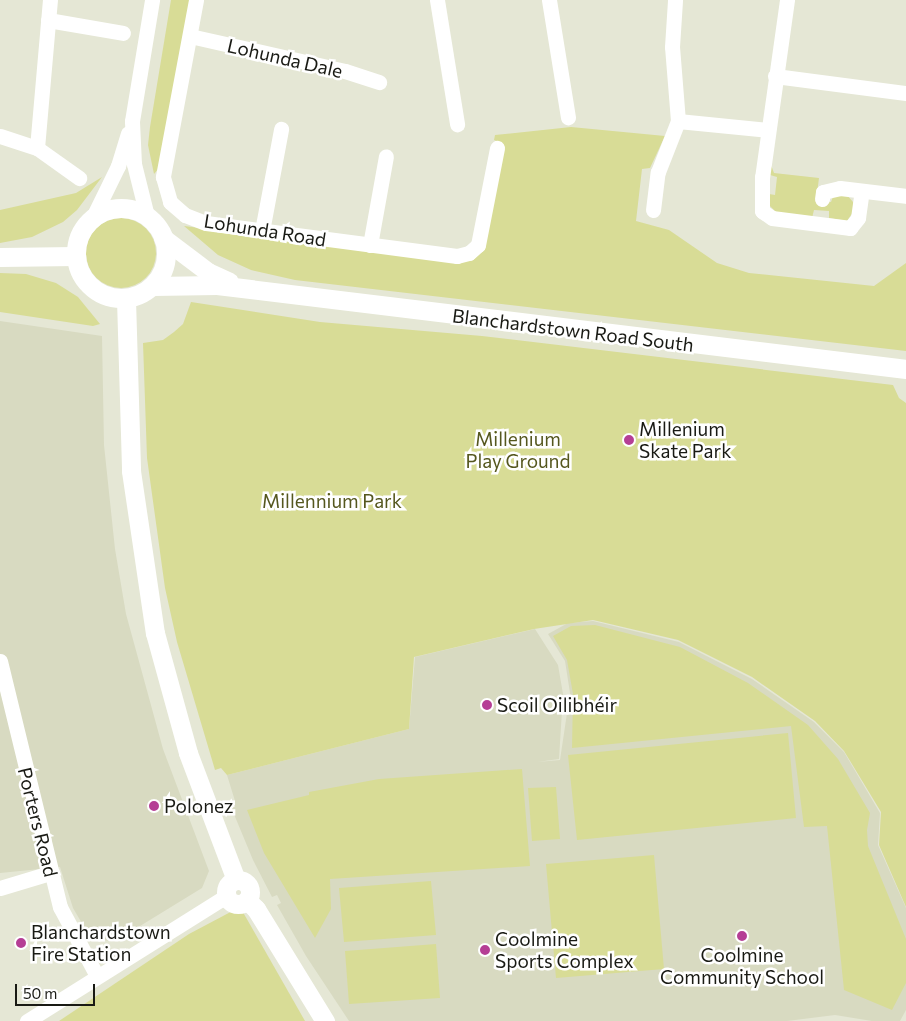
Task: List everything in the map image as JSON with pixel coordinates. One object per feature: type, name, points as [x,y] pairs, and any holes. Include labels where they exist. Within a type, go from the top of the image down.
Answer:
[{"type":"main road","points":[[121,208],[147,216],[163,238],[165,264],[153,286],[126,299],[105,296],[93,290],[84,280],[75,256],[83,228],[93,217],[121,208]]},
{"type":"main road","name":"Blanchardstown Road South","points":[[163,238],[208,272],[241,288]]},
{"type":"main road","points":[[0,257],[75,256]]},
{"type":"main road","name":"Blanchardstown Road South","points":[[153,286],[211,285],[241,288],[906,369]]},
{"type":"main road","points":[[126,299],[131,471],[154,633],[188,753],[231,888],[242,881],[250,889],[247,900],[256,909],[325,1021]]},
{"type":"street","points":[[37,148],[50,0]]},
{"type":"street","points":[[93,217],[118,166],[132,121],[152,0]]},
{"type":"street","name":"Lohunda Road","points":[[196,0],[163,177],[164,190],[170,202],[185,215],[206,224],[457,256],[469,253],[478,245],[497,148]]},
{"type":"street","points":[[437,0],[457,124]]},
{"type":"street","points":[[549,0],[568,117]]},
{"type":"street","points":[[652,210],[658,172],[678,121],[672,47],[675,0]]},
{"type":"street","points":[[786,0],[762,177],[760,206],[766,216],[845,228],[856,224],[862,191]]},
{"type":"street","points":[[48,20],[123,32]]},
{"type":"street","name":"Lohunda Dale","points":[[190,36],[379,82]]},
{"type":"street","points":[[775,76],[906,94]]},
{"type":"street","points":[[132,121],[134,164],[147,216]]},
{"type":"street","points":[[678,121],[768,130]]},
{"type":"street","points":[[262,231],[281,129]]},
{"type":"street","points":[[0,136],[37,148],[79,178]]},
{"type":"street","points":[[370,245],[386,156]]},
{"type":"street","points":[[822,199],[823,192],[830,190],[862,191],[906,196]]},
{"type":"street","name":"Porters Road","points":[[0,661],[50,873],[67,921],[97,976]]},
{"type":"street","points":[[0,888],[50,873]]},
{"type":"street","points":[[27,1021],[231,888]]},
{"type":"shaded area","points":[[0,321],[102,336],[104,445],[115,549],[126,614],[163,749],[209,871],[202,888],[114,942],[90,937],[73,908],[60,867],[0,873]]},
{"type":"shaded area","name":"Coolmine Community School","points":[[593,621],[679,642],[752,679],[814,722],[844,752],[880,813],[878,845],[906,908],[906,1010],[900,1021],[872,1021],[835,1015],[787,1021],[349,1021],[306,956],[277,905],[281,903],[277,895],[272,897],[253,860],[231,807],[235,801],[227,775],[409,729],[415,657],[535,629],[558,665],[563,694],[559,759],[537,762],[560,760],[570,693],[565,661],[548,634],[568,623]]},
{"type":"green space","points":[[171,0],[190,0],[159,168],[154,174],[148,145]]},
{"type":"green space","points":[[571,127],[665,136],[650,168],[642,169],[636,221],[669,230],[717,263],[749,273],[874,286],[906,263],[906,351],[295,280],[251,270],[218,255],[184,226],[466,260],[500,165],[503,144],[494,140],[495,135]]},
{"type":"green space","points":[[771,165],[774,173],[819,178],[816,201],[831,202],[834,194],[847,195],[853,202],[853,212],[847,221],[829,218],[829,211],[814,210],[812,218],[776,212],[769,205],[769,194],[775,195],[777,177],[770,175]]},
{"type":"green space","points":[[102,177],[77,210],[63,222],[32,237],[0,243],[0,210],[76,193]]},
{"type":"green space","points":[[121,218],[134,221],[146,228],[153,240],[156,253],[153,266],[146,278],[134,285],[121,288],[108,285],[96,278],[89,266],[86,253],[89,240],[96,228],[108,221]]},
{"type":"green space","points":[[0,273],[26,274],[56,283],[78,297],[100,324],[93,326],[0,312]]},
{"type":"green space","name":"Millennium Park","points":[[191,302],[320,322],[482,336],[893,385],[899,398],[906,403],[906,907],[879,845],[881,812],[844,751],[815,721],[752,677],[678,640],[593,620],[534,629],[414,657],[409,729],[227,775],[221,768],[215,770],[177,642],[165,588],[147,458],[143,343],[163,340],[174,332],[183,324]]},
{"type":"green space","points":[[595,625],[680,647],[748,683],[808,725],[838,759],[870,813],[867,830],[868,846],[906,939],[906,983],[892,1010],[844,990],[827,826],[804,827],[791,726],[572,748],[573,694],[567,660],[553,636],[571,626]]},
{"type":"green space","points":[[788,733],[796,818],[577,840],[568,755]]},
{"type":"green space","points":[[522,769],[530,866],[330,879],[331,909],[315,938],[264,853],[247,810],[309,795],[309,792],[379,779]]},
{"type":"green space","points":[[556,787],[560,839],[532,841],[528,788]]},
{"type":"green space","points":[[654,855],[664,969],[556,978],[546,864]]},
{"type":"green space","points":[[431,881],[436,935],[344,942],[339,888]]},
{"type":"green space","points":[[240,907],[305,1021],[59,1021],[189,934]]},
{"type":"green space","points":[[436,944],[440,998],[349,1004],[345,951]]},
{"type":"place","name":"Millenium Skate Park","points":[[629,440]]},
{"type":"place","name":"Scoil Oilibhéir","points":[[487,705]]},
{"type":"place","name":"Polonez","points":[[154,806]]},
{"type":"place","name":"Coolmine Community School","points":[[742,936]]},
{"type":"place","name":"Blanchardstown Fire Station","points":[[21,943]]},
{"type":"place","name":"Coolmine Sports Complex","points":[[485,950]]},
{"type":"park label","name":"Millenium Play Ground","points":[[518,450]]}]
